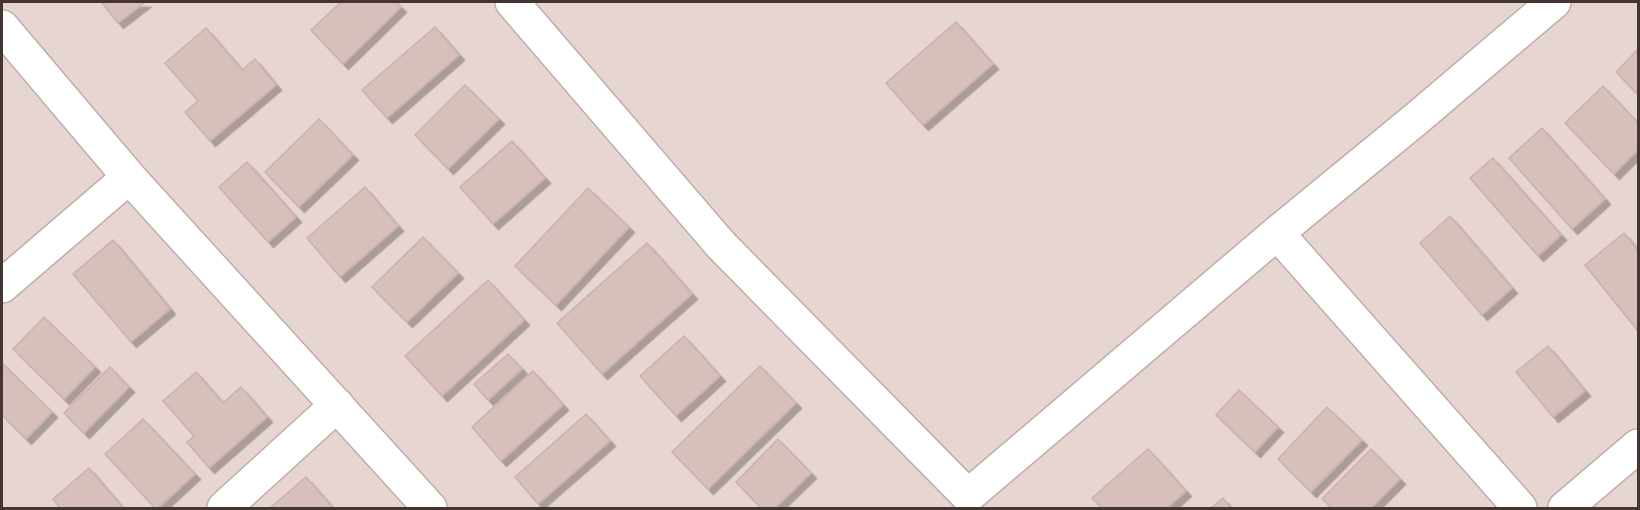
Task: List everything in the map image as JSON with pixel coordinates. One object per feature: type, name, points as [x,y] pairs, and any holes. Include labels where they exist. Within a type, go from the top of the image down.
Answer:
[{"type":"street","points":[[512,2],[721,245],[973,502],[1277,232],[1416,119],[1554,2]]},
{"type":"street","points":[[2,27],[129,177],[430,508]]},
{"type":"street","points":[[2,286],[129,177]]},
{"type":"street","points":[[1277,232],[1520,508]]},
{"type":"street","points":[[224,508],[337,405]]},
{"type":"street","points":[[1565,508],[1638,446]]},
{"type":"shaded area","points":[[2,2],[1638,2],[1638,508],[2,508]]},
{"type":"building","points":[[101,2],[145,2],[118,23]]},
{"type":"building","points":[[341,2],[396,2],[401,7],[343,64],[311,30]]},
{"type":"building","points":[[956,22],[993,64],[923,125],[886,83]]},
{"type":"building","points":[[435,27],[459,55],[387,118],[362,90]]},
{"type":"building","points":[[206,28],[242,70],[255,59],[276,85],[210,141],[185,112],[198,101],[165,63]]},
{"type":"building","points":[[1638,49],[1638,95],[1616,72]]},
{"type":"building","points":[[465,85],[499,119],[448,169],[415,135]]},
{"type":"building","points":[[1603,86],[1638,123],[1638,150],[1614,174],[1565,123]]},
{"type":"building","points":[[319,119],[353,155],[299,207],[265,172]]},
{"type":"building","points":[[1542,128],[1605,199],[1572,229],[1509,158]]},
{"type":"building","points":[[512,141],[545,178],[493,224],[460,187]]},
{"type":"building","points":[[1493,158],[1561,235],[1538,256],[1470,178]]},
{"type":"building","points":[[247,162],[296,217],[268,242],[219,187]]},
{"type":"building","points":[[365,187],[398,226],[340,277],[307,238]]},
{"type":"building","points":[[588,188],[629,227],[556,305],[515,266]]},
{"type":"building","points":[[1450,216],[1512,288],[1482,315],[1420,243]]},
{"type":"building","points":[[1624,233],[1638,251],[1638,331],[1585,265]]},
{"type":"building","points":[[423,237],[458,273],[407,322],[372,287]]},
{"type":"building","points":[[113,240],[170,309],[131,342],[73,274]]},
{"type":"building","points":[[647,243],[692,294],[602,374],[557,323]]},
{"type":"building","points":[[488,280],[524,320],[442,396],[405,356]]},
{"type":"building","points":[[44,317],[95,367],[64,399],[13,349]]},
{"type":"building","points":[[684,336],[720,376],[676,416],[640,376]]},
{"type":"building","points":[[1548,346],[1585,391],[1553,417],[1516,372]]},
{"type":"building","points":[[508,354],[522,369],[488,400],[474,384]]},
{"type":"building","points":[[2,363],[52,412],[26,439],[2,415]]},
{"type":"building","points":[[760,366],[796,403],[708,489],[672,452]]},
{"type":"building","points":[[110,367],[129,387],[84,433],[64,413]]},
{"type":"building","points":[[533,371],[563,405],[501,461],[472,427]]},
{"type":"building","points":[[196,372],[223,403],[241,387],[267,417],[209,468],[187,442],[194,436],[163,401]]},
{"type":"building","points":[[1239,390],[1278,427],[1255,452],[1216,415]]},
{"type":"building","points":[[1327,407],[1362,440],[1311,492],[1278,459]]},
{"type":"building","points":[[586,414],[610,441],[538,504],[515,477]]},
{"type":"building","points":[[143,419],[195,474],[158,508],[155,508],[105,454]]},
{"type":"building","points":[[778,439],[811,473],[775,508],[761,508],[736,482]]},
{"type":"building","points":[[1148,449],[1186,491],[1167,508],[1102,508],[1092,498]]},
{"type":"building","points":[[1371,449],[1400,479],[1371,508],[1332,508],[1322,499]]},
{"type":"building","points":[[89,468],[123,508],[60,508],[53,499]]},
{"type":"building","points":[[306,477],[333,508],[270,508]]},
{"type":"building","points":[[1223,498],[1231,508],[1211,508]]}]
